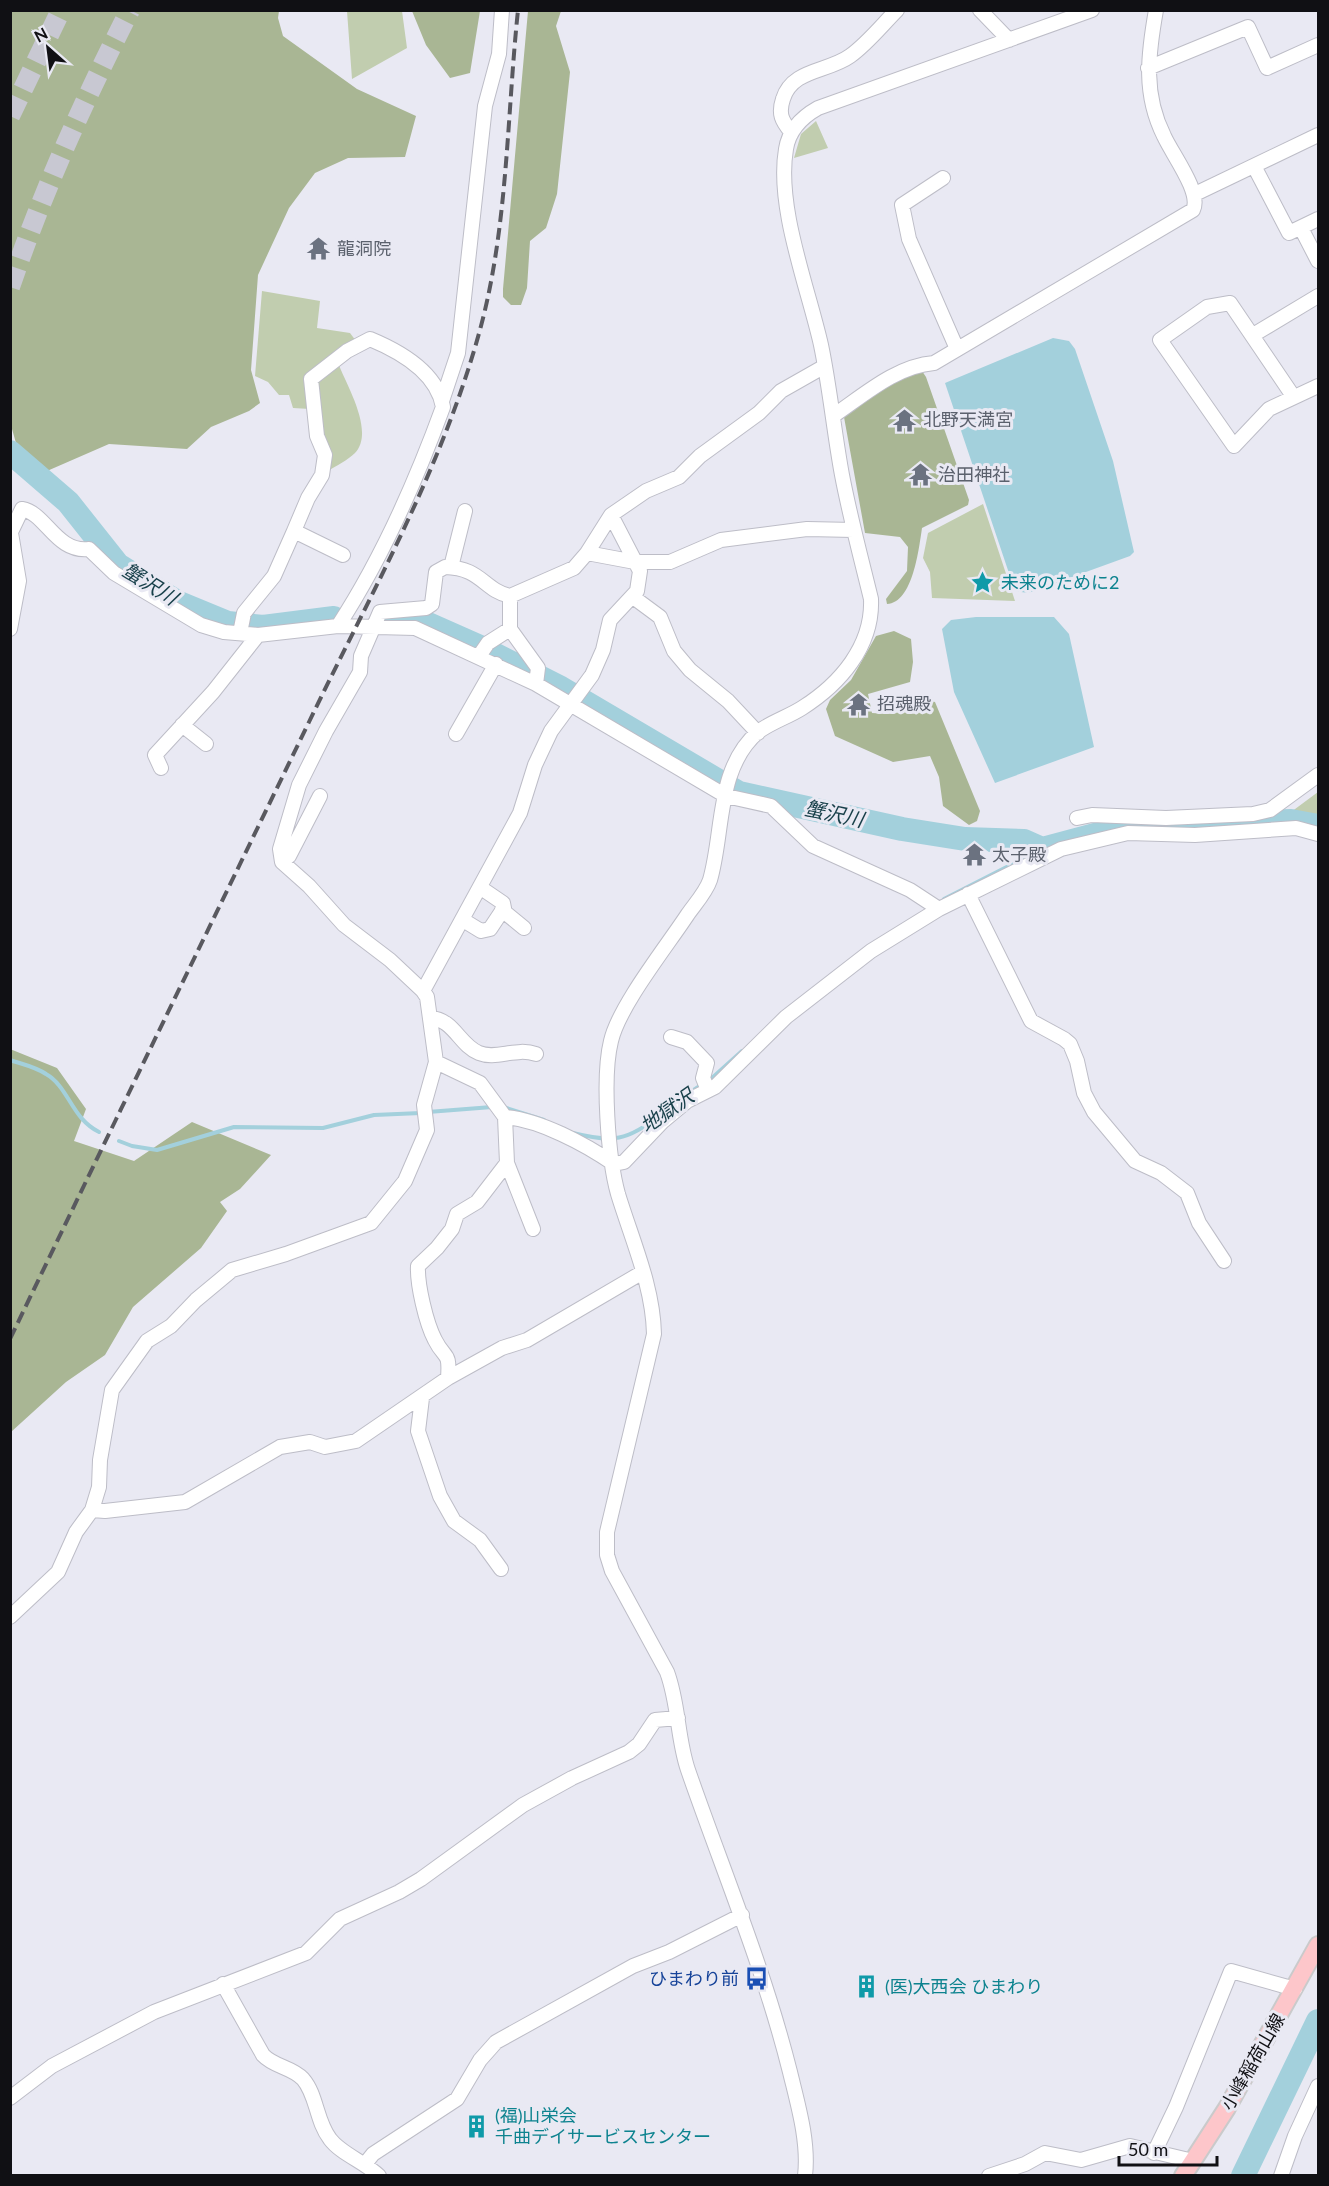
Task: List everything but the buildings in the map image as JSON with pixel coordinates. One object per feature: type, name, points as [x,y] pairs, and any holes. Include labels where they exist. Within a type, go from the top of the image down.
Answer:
[{"type":"main road","name":"小峰稲荷山線","points":[[1183,2175],[1227,2108],[1318,1945]]},
{"type":"street","points":[[442,401],[458,353],[485,106],[499,54],[501,10]]},
{"type":"street","points":[[791,132],[781,121],[780,106],[785,91],[797,79],[850,56],[897,10]]},
{"type":"street","points":[[980,10],[1009,40]]},
{"type":"street","points":[[805,2175],[804,2137],[781,2036],[742,1915],[687,1770],[667,1672],[612,1571],[607,1555],[607,1532],[654,1334],[654,1310],[617,1191],[609,1128],[606,1062],[611,1038],[622,1014],[710,882],[727,789],[743,750],[758,733],[802,708],[829,687],[860,650],[872,616],[854,530],[825,366],[789,208],[784,168],[786,147],[791,132],[804,116],[818,108],[1092,10]]},
{"type":"street","points":[[833,416],[891,377],[915,364],[934,363],[1193,210],[1197,203],[1196,194],[1157,123],[1148,86],[1155,10]]},
{"type":"street","points":[[1148,68],[1248,27],[1266,68],[1318,45]]},
{"type":"street","points":[[1196,194],[1318,135]]},
{"type":"street","points":[[1254,166],[1289,233],[1318,219]]},
{"type":"street","points":[[943,178],[902,205],[909,239],[957,349]]},
{"type":"street","points":[[1301,228],[1318,261]]},
{"type":"street","points":[[1253,335],[1318,296]]},
{"type":"street","points":[[1293,396],[1230,303],[1207,307],[1160,340],[1234,446],[1269,409],[1318,386]]},
{"type":"street","points":[[240,633],[244,613],[274,576],[308,498],[322,475],[325,455],[317,436],[311,399],[311,379],[347,351],[370,339],[411,359],[436,390],[443,407],[430,442],[363,588],[339,626]]},
{"type":"street","points":[[10,1617],[58,1572],[76,1532],[92,1510],[99,1487],[110,1397],[118,1379],[147,1341],[171,1326],[203,1293],[232,1270],[286,1254],[371,1223],[405,1181],[427,1130],[425,1112],[436,1062],[427,997],[390,960],[344,925],[309,886],[282,862],[280,849],[299,785],[326,731],[360,672],[361,656],[380,612],[426,608],[432,604],[436,572],[445,567],[470,571],[501,594],[510,596],[574,568],[587,553],[611,515],[646,491],[679,477],[700,456],[759,413],[781,391],[825,366]]},
{"type":"street","points":[[10,629],[20,581],[11,533],[22,509],[30,510],[48,530],[75,550],[89,549],[114,573],[201,625],[258,635],[339,626],[416,628],[496,664],[537,679],[727,789],[771,806],[813,846],[936,906]]},
{"type":"street","points":[[451,567],[465,511]]},
{"type":"street","points":[[423,991],[520,813],[535,765],[551,731],[592,675],[603,650],[610,620],[637,591],[640,571],[611,515]]},
{"type":"street","points":[[587,553],[635,562],[670,562],[721,540],[807,529],[854,530]]},
{"type":"street","points":[[294,531],[343,555]]},
{"type":"street","points":[[510,596],[510,629],[537,679]]},
{"type":"street","points":[[633,597],[660,618],[674,651],[690,670],[728,701],[758,733]]},
{"type":"street","points":[[480,656],[488,643],[510,629]]},
{"type":"street","points":[[161,768],[155,755],[258,635]]},
{"type":"street","points":[[456,734],[496,664]]},
{"type":"street","points":[[468,696],[485,684]]},
{"type":"street","points":[[182,725],[206,744]]},
{"type":"street","points":[[1077,818],[1092,815],[1166,818],[1253,814],[1270,810],[1318,775]]},
{"type":"street","points":[[282,862],[289,856],[320,796]]},
{"type":"street","points":[[436,1062],[480,1083],[501,1110],[624,1162],[645,1138],[687,1101],[715,1087],[796,1010],[871,951],[936,906],[968,894],[1061,849],[1128,833],[1195,835],[1296,828],[1318,834]]},
{"type":"street","points":[[463,920],[481,931],[490,929],[502,910],[503,903],[481,888]]},
{"type":"street","points":[[968,894],[1031,1021],[1070,1044],[1077,1061],[1084,1093],[1094,1112],[1135,1161],[1161,1173],[1187,1193],[1199,1223],[1224,1261]]},
{"type":"street","points":[[502,910],[524,928]]},
{"type":"street","points":[[430,1018],[440,1019],[458,1033],[464,1044],[481,1054],[493,1055],[525,1050],[536,1054]]},
{"type":"street","points":[[671,1038],[687,1042],[707,1063],[702,1078],[708,1090]]},
{"type":"street","points":[[501,1110],[507,1163],[533,1229]]},
{"type":"street","points":[[448,1378],[449,1361],[445,1351],[435,1340],[417,1279],[418,1266],[437,1248],[452,1229],[457,1214],[477,1202],[507,1163]]},
{"type":"street","points":[[92,1510],[105,1511],[185,1502],[280,1447],[310,1442],[325,1447],[356,1441],[422,1398],[448,1378],[502,1347],[528,1340],[643,1272]]},
{"type":"street","points":[[422,1398],[418,1431],[440,1496],[454,1521],[480,1540],[501,1569]]},
{"type":"street","points":[[10,2098],[51,2066],[89,2044],[154,2012],[223,1984],[293,1960],[306,1953],[340,1919],[414,1883],[523,1805],[572,1778],[630,1752],[639,1744],[655,1720],[678,1718]]},
{"type":"street","points":[[365,2163],[373,2154],[457,2099],[480,2060],[496,2042],[633,1966],[669,1952],[742,1915]]},
{"type":"street","points":[[1154,2153],[1176,2107],[1231,1971],[1295,1989]]},
{"type":"street","points":[[223,1984],[263,2055],[270,2063],[302,2078],[309,2087],[318,2118],[331,2140],[379,2175]]},
{"type":"street","points":[[1281,2175],[1295,2136],[1314,2111],[1318,2086]]},
{"type":"street","points":[[988,2175],[1025,2164],[1046,2153],[1081,2160],[1130,2146],[1193,2161]]},
{"type":"green space","points":[[10,11],[279,11],[278,18],[283,36],[357,89],[416,116],[405,157],[348,158],[315,173],[289,208],[258,275],[251,370],[260,403],[249,411],[211,427],[187,449],[109,444],[47,471],[16,443],[10,422]]},
{"type":"green space","points":[[347,11],[402,11],[407,48],[352,79]]},
{"type":"green space","points":[[412,11],[480,11],[470,73],[450,78],[426,45]]},
{"type":"green space","points":[[528,11],[561,11],[556,26],[570,72],[557,194],[546,228],[530,241],[527,288],[521,305],[511,305],[503,297],[503,289]]},
{"type":"green space","points":[[816,121],[828,148],[794,158],[801,134]]},
{"type":"green space","points":[[262,291],[320,301],[317,328],[350,333],[356,341],[309,376],[310,409],[293,408],[289,395],[279,395],[268,382],[255,376]]},
{"type":"green space","points":[[338,363],[353,396],[361,421],[362,433],[355,453],[328,471],[316,381]]},
{"type":"green space","points":[[922,371],[969,500],[968,505],[922,528],[909,585],[903,595],[887,604],[886,599],[907,571],[908,547],[900,537],[865,533],[844,417],[894,380]]},
{"type":"green space","points":[[983,504],[1015,601],[932,598],[930,572],[923,558],[928,533]]},
{"type":"green space","points":[[894,631],[911,639],[913,662],[910,682],[868,694],[872,713],[888,714],[916,710],[924,699],[935,702],[980,811],[977,821],[969,825],[943,806],[939,777],[930,756],[893,762],[835,736],[826,709],[830,700],[851,680],[876,636]]},
{"type":"green space","points":[[1318,792],[1318,819],[1287,815]]},
{"type":"green space","points":[[10,1049],[57,1068],[86,1109],[74,1141],[134,1161],[192,1122],[271,1155],[240,1189],[220,1202],[227,1211],[201,1248],[133,1307],[105,1355],[66,1382],[11,1432]]},
{"type":"water","points":[[1053,338],[1069,341],[1075,349],[1113,461],[1134,552],[1130,556],[1028,593],[1015,591],[945,383]]},
{"type":"water","points":[[976,617],[1054,617],[1069,634],[1094,747],[995,783],[954,692],[942,629],[951,620]]},
{"type":"waterway","name":"蟹沢川","points":[[10,452],[68,502],[118,565],[177,602],[228,623],[263,627],[334,618]]},
{"type":"waterway","name":"蟹沢川","points":[[390,619],[419,620],[480,647],[561,688],[739,793],[902,829],[965,839],[1024,841],[1042,849],[1128,826],[1291,821],[1318,826]]},
{"type":"waterway","name":"地獄沢","points":[[944,899],[1042,849]]},
{"type":"waterway","name":"地獄沢","points":[[689,1093],[712,1078],[742,1051]]},
{"type":"waterway","name":"地獄沢","points":[[10,1060],[38,1069],[54,1080],[82,1119],[99,1132]]},
{"type":"waterway","name":"地獄沢","points":[[428,1112],[492,1107]]},
{"type":"waterway","name":"地獄沢","points":[[503,1107],[544,1120]]},
{"type":"waterway","name":"地獄沢","points":[[119,1141],[132,1146],[157,1150],[234,1127],[323,1128],[374,1115],[421,1113]]},
{"type":"waterway","name":"地獄沢","points":[[573,1133],[599,1138],[619,1138],[649,1124],[660,1115]]},
{"type":"waterway","points":[[1243,2176],[1318,2021]]},
{"type":"tunnel","points":[[10,116],[61,10]]},
{"type":"tunnel","points":[[10,287],[65,146],[130,10]]},
{"type":"railway","points":[[10,1339],[381,577],[427,478],[447,428],[466,378],[481,326],[497,248],[506,169],[518,10]]},
{"type":"place","name":"龍洞院","points":[[319,249]]},
{"type":"place","name":"北野天満宮","points":[[905,420]]},
{"type":"place","name":"治田神社","points":[[920,475]]},
{"type":"place","name":"未来のために2","points":[[983,583]]},
{"type":"place","name":"招魂殿","points":[[859,704]]},
{"type":"place","name":"太子殿","points":[[974,855]]},
{"type":"place","name":"ひまわり前","points":[[757,1979]]},
{"type":"place","name":"(医)大西会 ひまわり","points":[[867,1987]]},
{"type":"place","name":"(福)山栄会 千曲デイサービスセンター","points":[[477,2126]]}]
